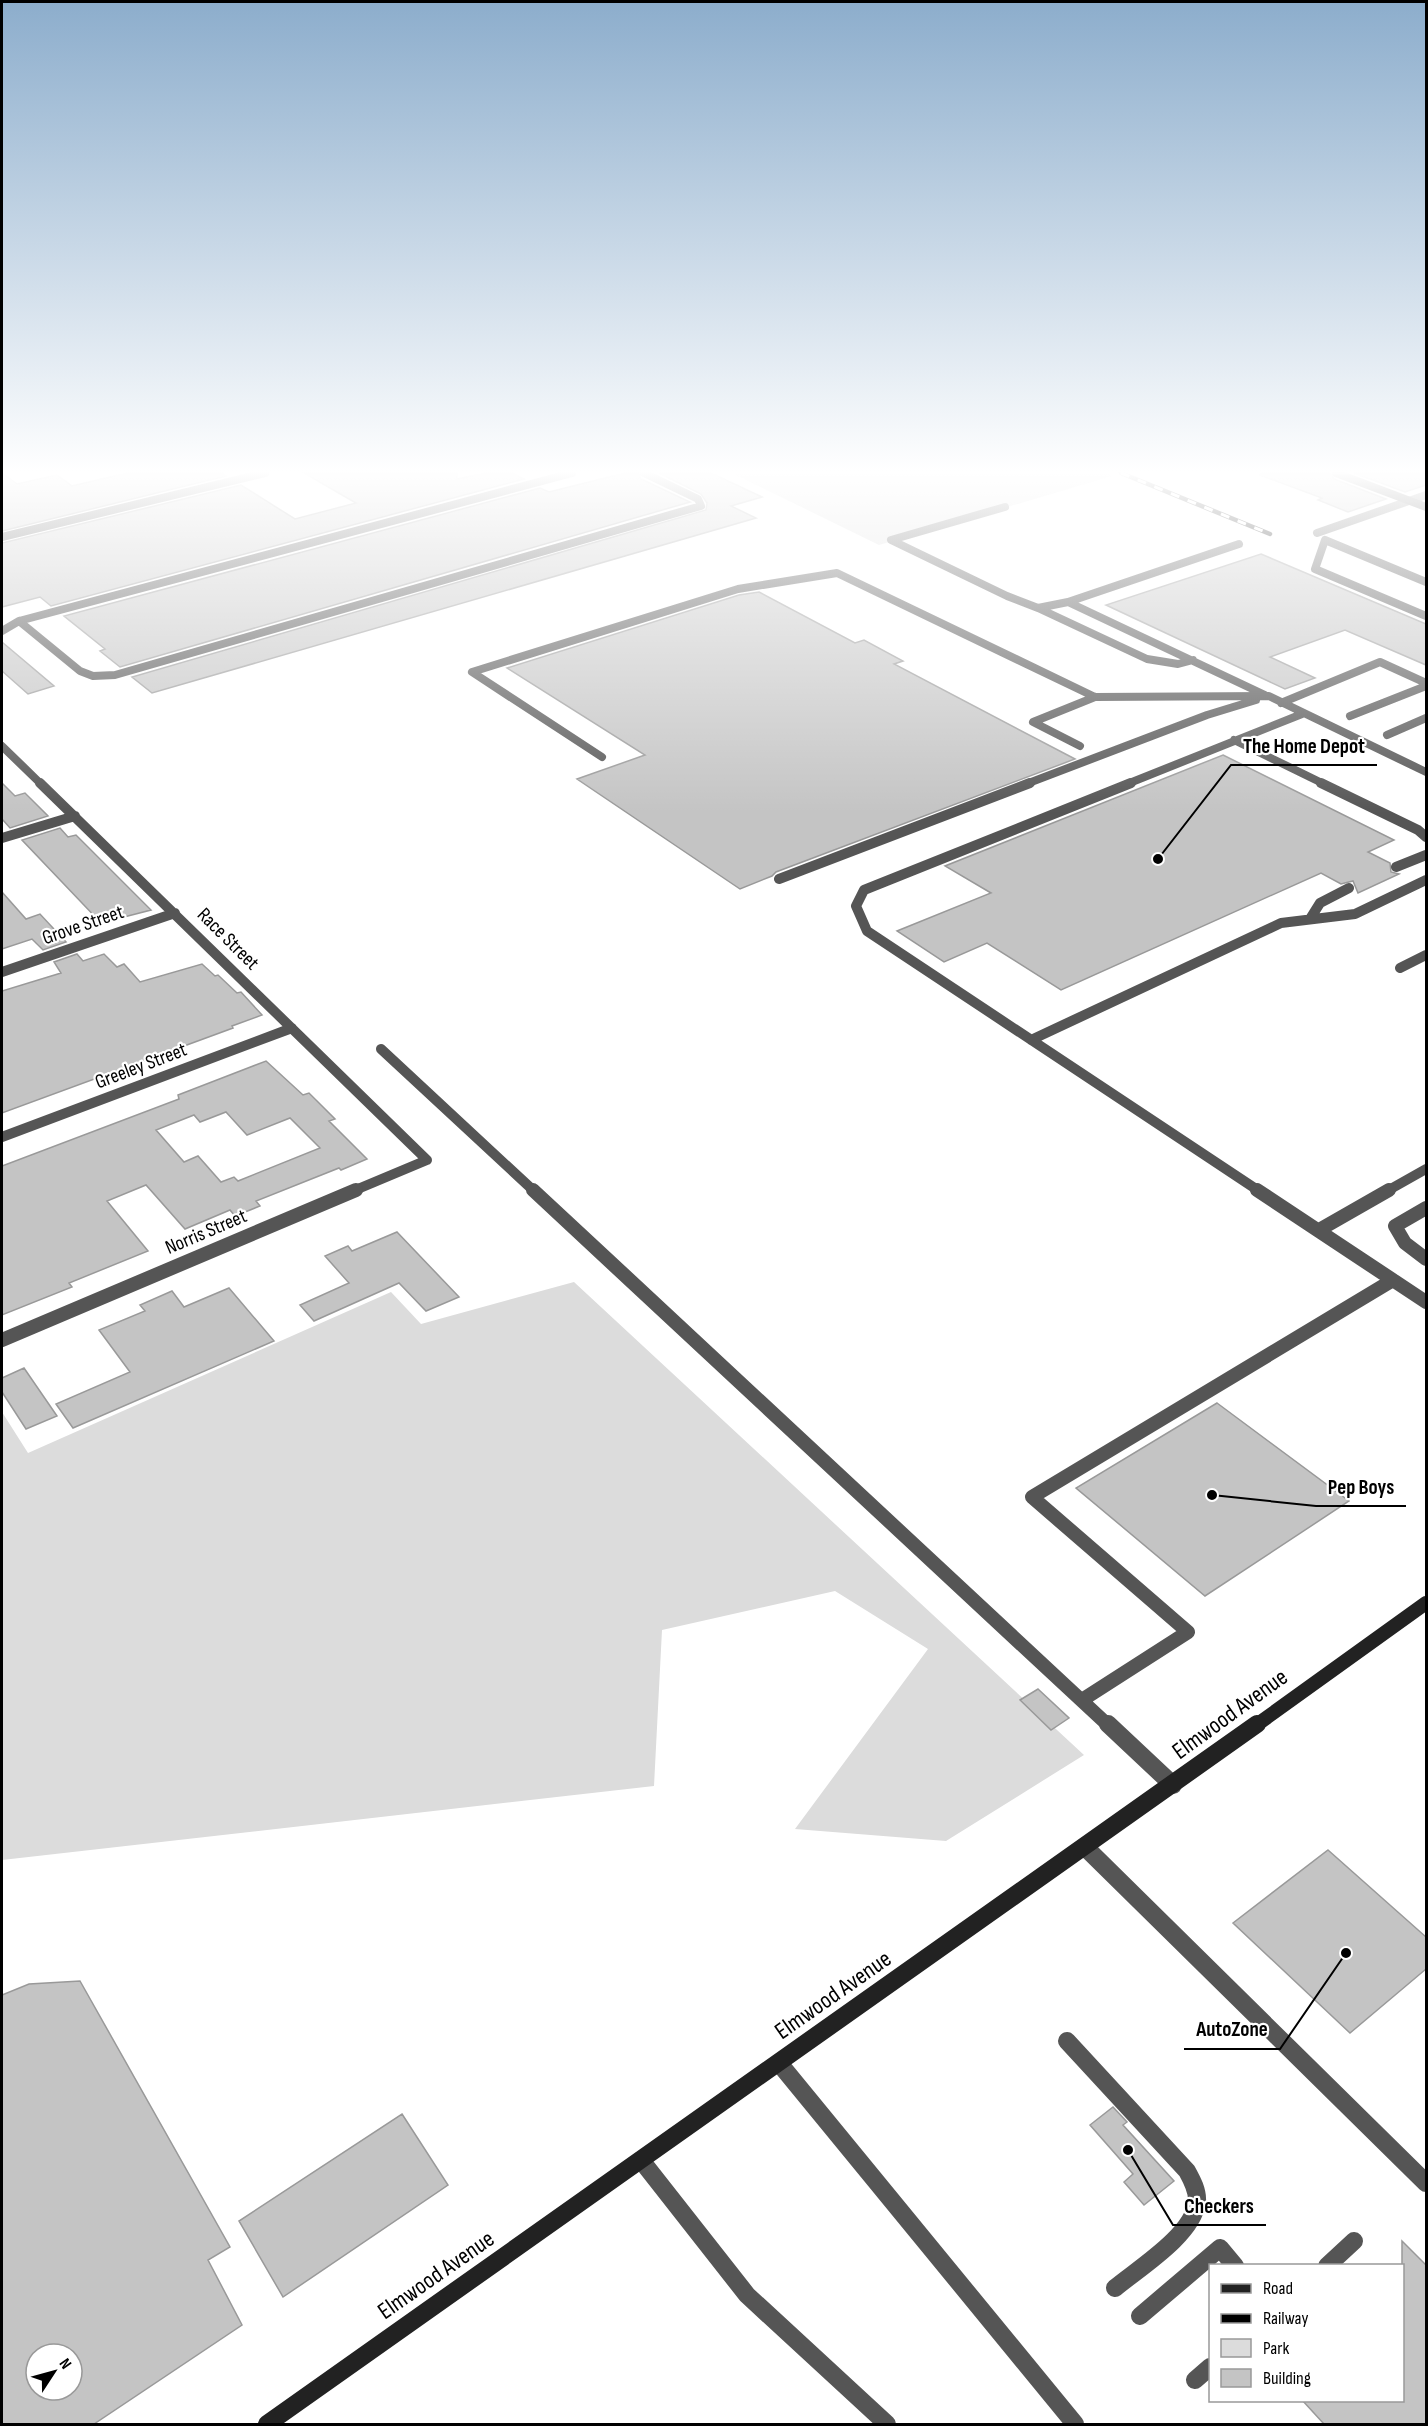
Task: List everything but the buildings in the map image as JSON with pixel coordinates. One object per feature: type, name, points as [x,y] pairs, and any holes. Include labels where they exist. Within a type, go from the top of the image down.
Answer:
[{"type":"street","points":[[2,631],[20,621],[47,612],[144,586]]},
{"type":"street","points":[[2,622],[20,621],[80,671],[93,675],[115,675],[428,586]]},
{"type":"street","points":[[602,757],[472,672],[738,590],[760,586]]},
{"type":"street","points":[[864,586],[1095,697]]},
{"type":"street","points":[[986,586],[1147,659],[1178,664],[1193,660]]},
{"type":"street","points":[[1038,608],[1068,602],[1115,586]]},
{"type":"street","points":[[1356,586],[1426,616]]},
{"type":"street","points":[[1068,602],[1426,772]]},
{"type":"street","points":[[1281,703],[1380,662],[1426,684]]},
{"type":"street","points":[[1350,716],[1426,684]]},
{"type":"street","points":[[1080,746],[1033,722],[1095,697],[1269,696]]},
{"type":"street","points":[[779,879],[1207,715],[1269,696]]},
{"type":"street","points":[[1302,714],[864,890],[856,906],[867,931],[1426,1302]]},
{"type":"street","points":[[1387,735],[1426,718]]},
{"type":"street","points":[[1234,740],[1418,830],[1426,837]]},
{"type":"street","name":"Race Street","points":[[2,746],[427,1161]]},
{"type":"street","points":[[2,838],[75,816]]},
{"type":"street","points":[[1396,867],[1426,855]]},
{"type":"street","points":[[1031,1040],[1281,923],[1355,914],[1426,880]]},
{"type":"street","points":[[1310,919],[1312,912],[1319,905],[1349,888]]},
{"type":"street","name":"Grove Street","points":[[2,972],[175,913]]},
{"type":"street","points":[[1400,968],[1426,955]]},
{"type":"street","name":"Greeley Street","points":[[2,1137],[292,1028]]},
{"type":"street","points":[[381,1049],[1173,1785]]},
{"type":"street","name":"Norris Street","points":[[2,1340],[427,1161]]},
{"type":"street","points":[[1320,1230],[1426,1169]]},
{"type":"street","points":[[1426,1208],[1395,1226],[1405,1243],[1426,1259]]},
{"type":"street","points":[[1082,1700],[1188,1632],[1032,1497],[1393,1280]]},
{"type":"street","name":"Elmwood Avenue","points":[[267,2424],[1173,1785],[1426,1603]]},
{"type":"street","points":[[1085,1847],[1426,2183]]},
{"type":"street","points":[[1066,2042],[1187,2171],[1195,2185],[1197,2202],[1191,2219],[1180,2233],[1115,2288]]},
{"type":"street","points":[[779,2063],[1075,2424]]},
{"type":"street","points":[[641,2160],[747,2295],[886,2424]]},
{"type":"street","points":[[1327,2264],[1354,2241]]},
{"type":"street","points":[[1140,2316],[1220,2248],[1234,2264]]},
{"type":"green space","points":[[574,1282],[1084,1755],[946,1841],[795,1829],[928,1649],[835,1591],[662,1630],[654,1786],[2,1860],[2,1412],[28,1453],[391,1292],[421,1324]]},
{"type":"place","name":"The Home Depot","points":[[1158,859]]},
{"type":"place","name":"Pep Boys","points":[[1212,1495]]},
{"type":"place","name":"AutoZone","points":[[1346,1953]]},
{"type":"place","name":"Checkers","points":[[1128,2150]]}]
